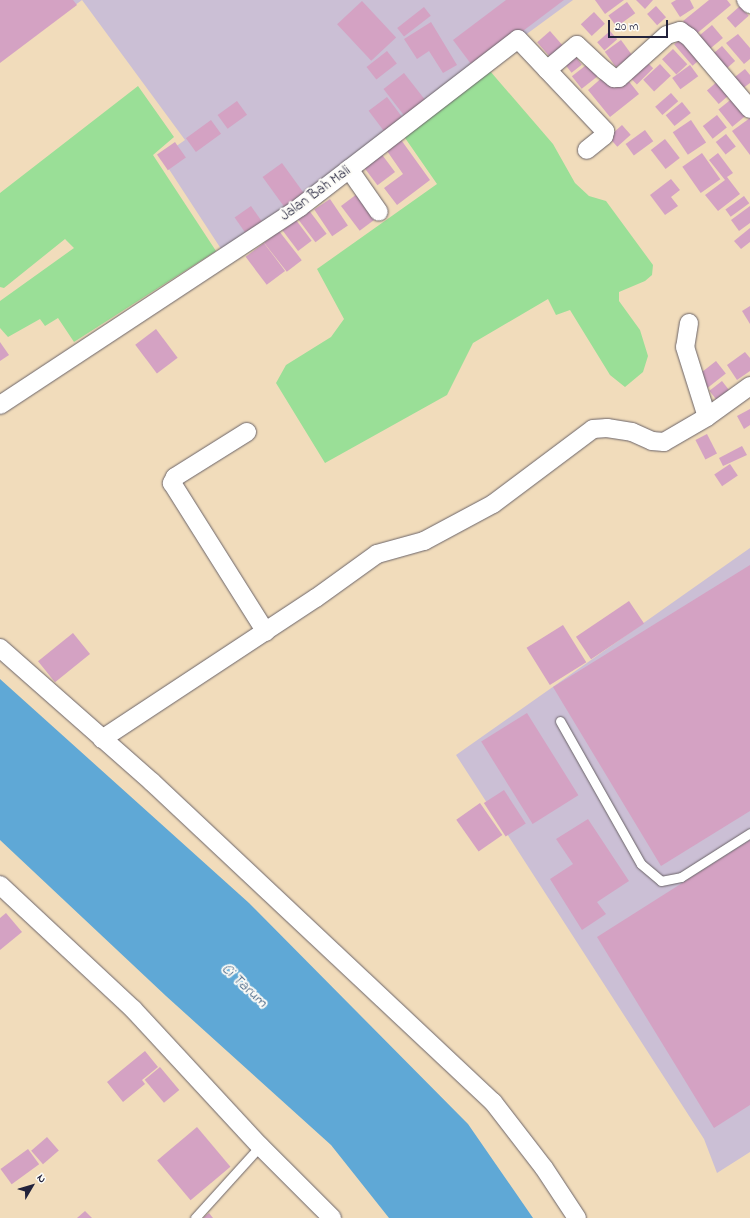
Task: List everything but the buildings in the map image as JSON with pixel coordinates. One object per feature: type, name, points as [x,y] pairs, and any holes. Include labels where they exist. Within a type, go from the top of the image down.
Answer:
[{"type":"street","points":[[746,0],[750,4]]},
{"type":"street","points":[[547,70],[577,45],[614,78],[619,78],[667,35],[680,31],[689,37],[750,109]]},
{"type":"street","name":"Jalan Bah Mali","points":[[0,405],[300,207],[518,39],[605,131],[604,136],[587,150]]},
{"type":"street","points":[[349,170],[379,212]]},
{"type":"street","points":[[689,323],[685,346],[707,418]]},
{"type":"street","points":[[102,739],[266,632],[377,554],[424,541],[493,504],[593,429],[607,428],[632,432],[652,441],[664,442],[707,418],[750,386]]},
{"type":"street","points":[[247,432],[175,477],[172,483],[266,632]]},
{"type":"street","points":[[0,648],[152,782],[493,1102],[544,1168],[577,1218]]},
{"type":"street","points":[[0,885],[133,1009],[260,1146],[332,1218]]},
{"type":"lane","points":[[560,722],[641,864],[661,882],[681,877],[750,833]]},
{"type":"lane","points":[[195,1218],[260,1146]]},
{"type":"shaded area","points":[[0,0],[82,0],[0,61]]},
{"type":"shaded area","points":[[82,0],[573,0],[225,255],[161,157],[185,140]]},
{"type":"shaded area","points":[[750,548],[750,1152],[717,1173],[704,1139],[456,755]]},
{"type":"green space","points":[[490,71],[553,144],[575,183],[589,196],[606,201],[653,265],[652,275],[645,281],[619,292],[619,301],[640,330],[648,356],[643,372],[625,387],[610,375],[570,310],[556,315],[548,299],[473,343],[447,395],[325,463],[276,383],[286,365],[331,337],[344,319],[317,269],[437,184],[403,135]]},
{"type":"green space","points":[[138,86],[174,137],[153,155],[216,251],[74,342],[58,318],[45,326],[40,319],[8,337],[0,328],[0,301],[74,248],[65,239],[4,288],[0,287],[0,193]]},
{"type":"water","name":"Ci Tarum","points":[[0,679],[249,903],[468,1124],[533,1218],[389,1218],[331,1145],[166,996],[0,840]]}]
